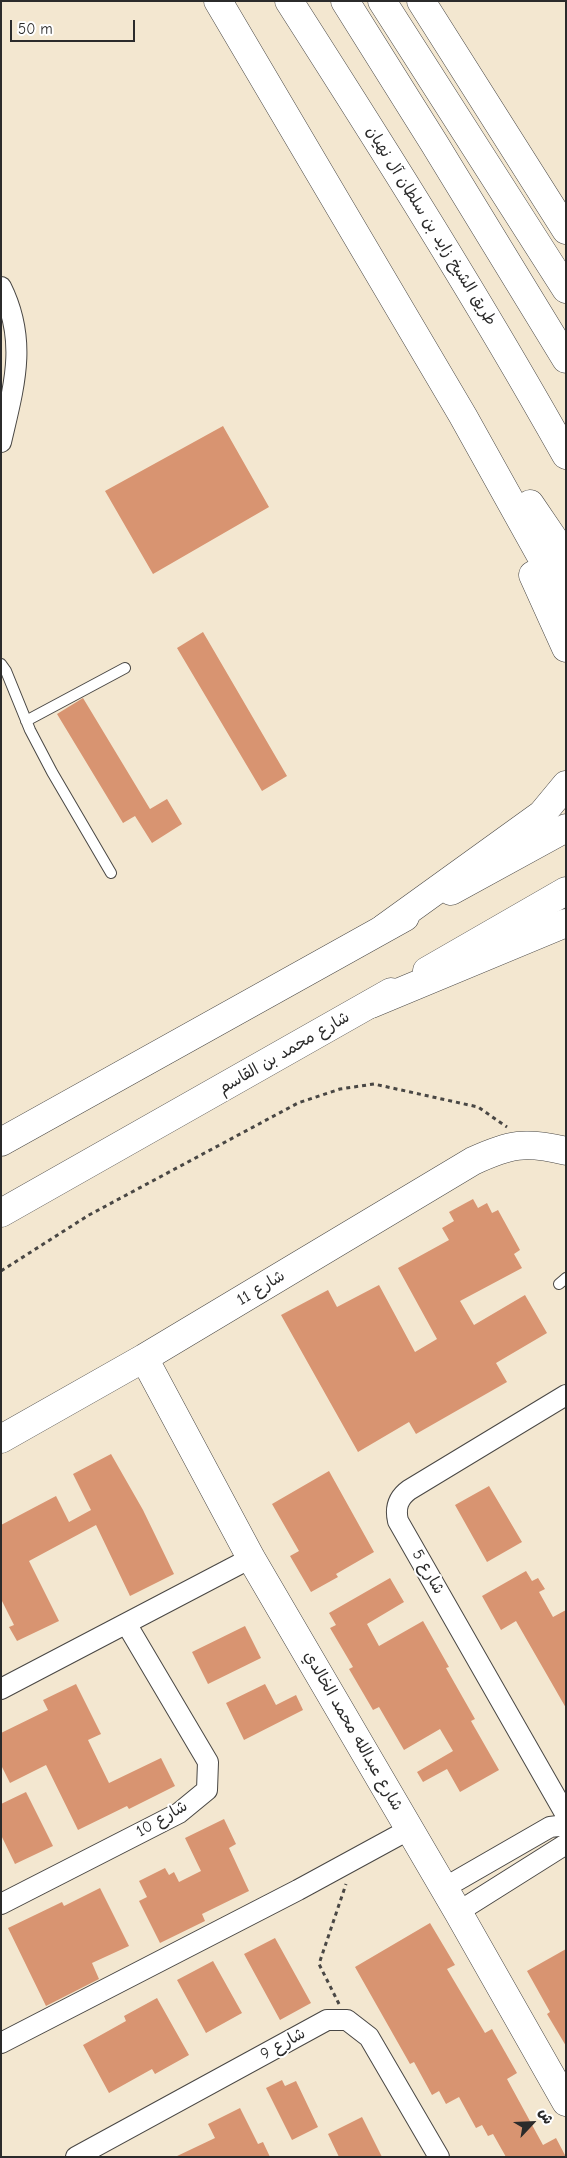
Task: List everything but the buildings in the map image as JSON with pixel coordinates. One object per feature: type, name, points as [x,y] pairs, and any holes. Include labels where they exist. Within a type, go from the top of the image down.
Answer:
[{"type":"main road","points":[[218,1],[463,416],[566,601]]},
{"type":"main road","name":"طريق الشيخ زايد بن سلطان آل نهيان","points":[[290,1],[507,349],[566,455]]},
{"type":"main road","points":[[345,1],[566,359]]},
{"type":"main road","points":[[382,1],[566,289]]},
{"type":"main road","points":[[422,1],[566,230]]},
{"type":"main road","points":[[463,416],[535,511],[566,557]]},
{"type":"main road","points":[[463,416],[566,648]]},
{"type":"main road","points":[[384,928],[542,814],[566,785]]},
{"type":"main road","points":[[1,1142],[566,828]]},
{"type":"main road","name":"شارع محمد بن القاسم","points":[[1,1213],[371,1004],[566,891]]},
{"type":"main road","points":[[371,1004],[566,923]]},
{"type":"main road","name":"شارع 11","points":[[1,1439],[144,1358],[473,1161],[498,1150],[523,1144],[546,1146],[566,1152]]},
{"type":"main road","name":"شارع عبدالله محمد الخالدي","points":[[144,1358],[251,1558],[458,1912],[566,2102]]},
{"type":"street","points":[[1,287],[13,315],[18,350],[17,368],[1,442]]},
{"type":"street","name":"شارع 5","points":[[566,1395],[409,1490],[399,1500],[397,1514],[398,1521],[566,1815]]},
{"type":"street","points":[[1,1689],[127,1625],[251,1558]]},
{"type":"street","name":"شارع 10","points":[[1,1904],[178,1813],[207,1790],[208,1762],[127,1625]]},
{"type":"street","points":[[444,1888],[550,1827],[566,1825]]},
{"type":"street","points":[[1,2043],[410,1830]]},
{"type":"street","points":[[458,1912],[566,1844]]},
{"type":"street","name":"شارع 9","points":[[76,2157],[327,2020],[347,2020]]},
{"type":"street","points":[[347,2020],[368,2037],[439,2157]]},
{"type":"lane","points":[[1,664],[6,671],[26,720],[52,772],[111,873]]},
{"type":"lane","points":[[26,720],[125,668]]},
{"type":"path","points":[[1,1271],[89,1215],[298,1103],[340,1089],[374,1084],[478,1107],[503,1122],[523,1144]]},
{"type":"path","points":[[347,2020],[319,1964],[354,1860]]}]
